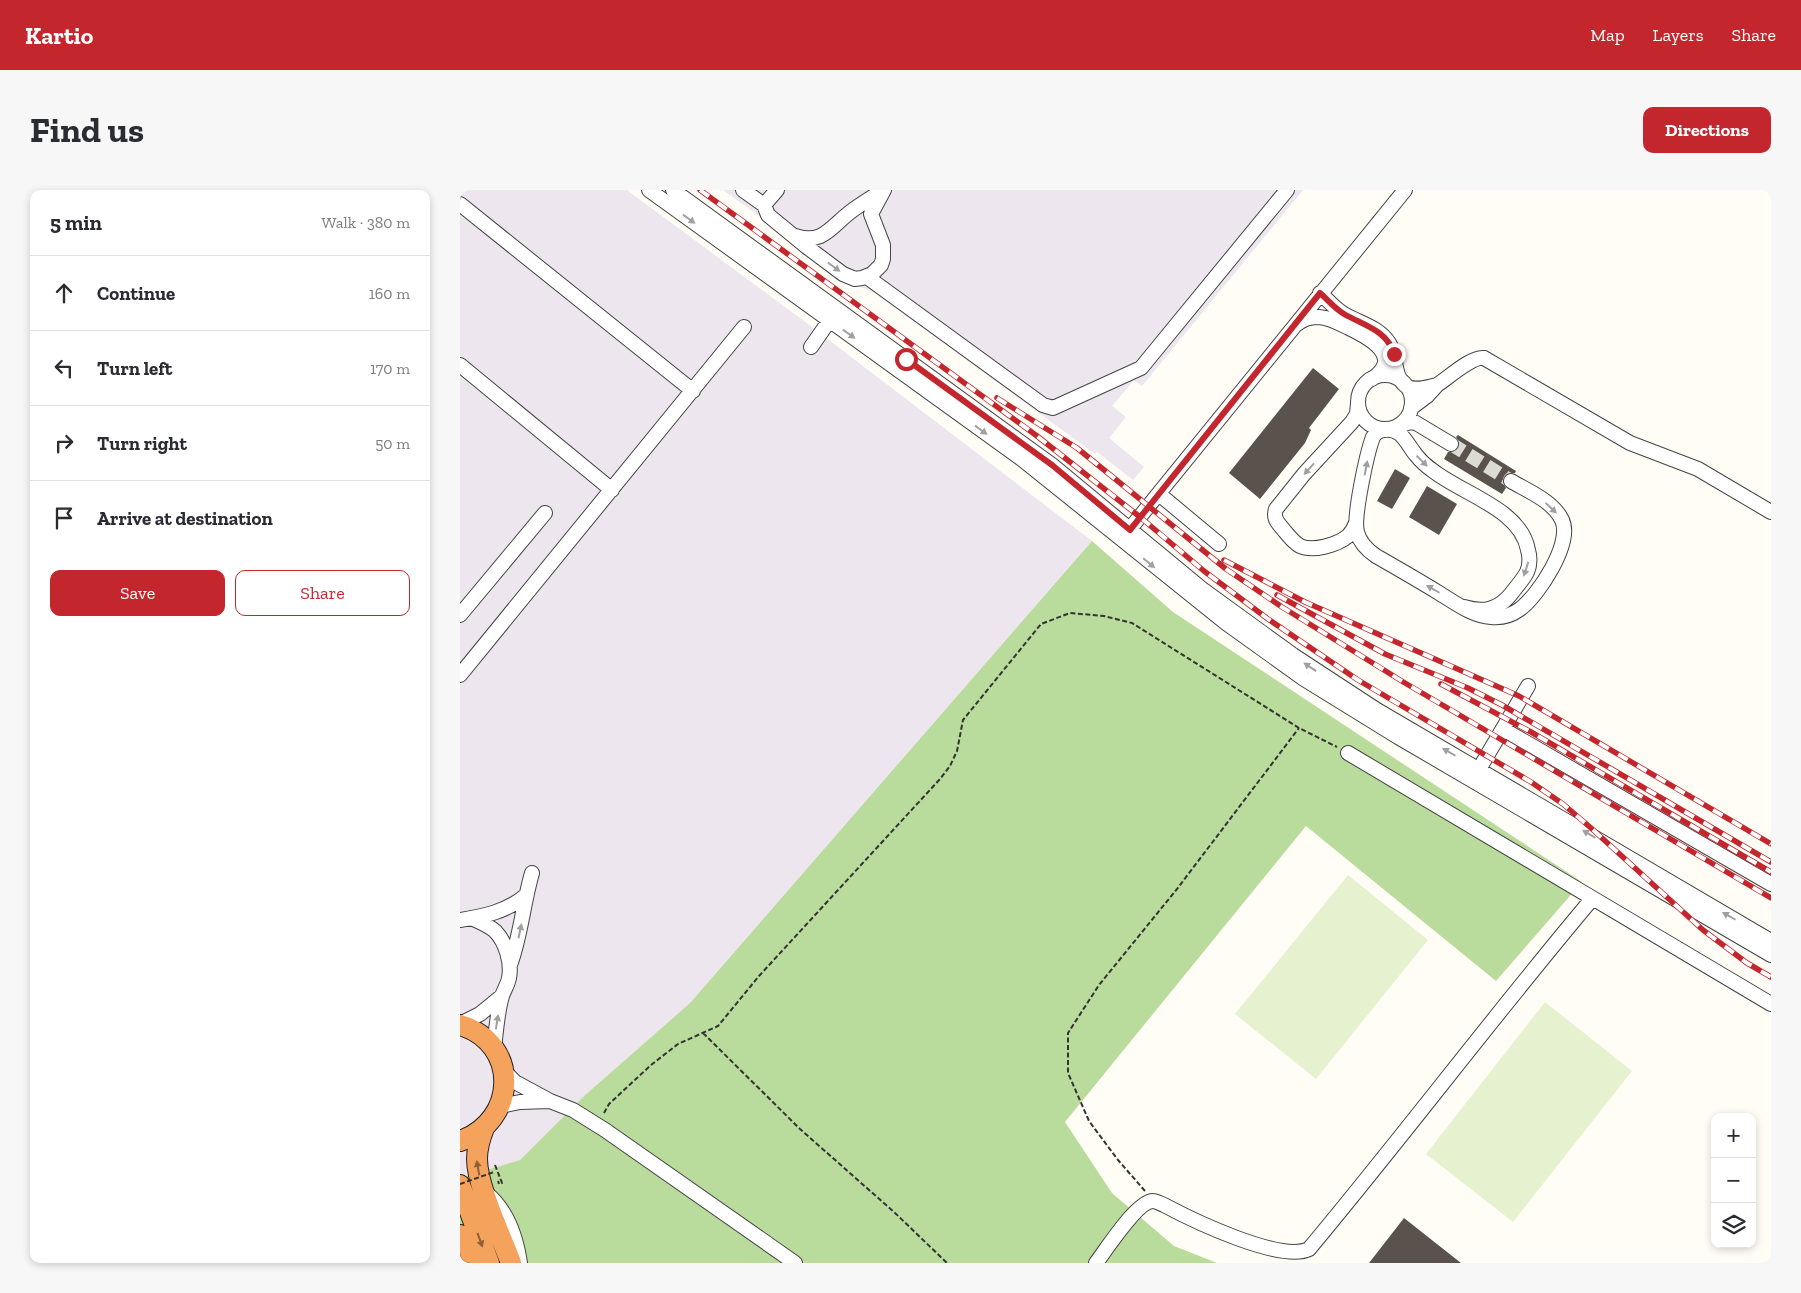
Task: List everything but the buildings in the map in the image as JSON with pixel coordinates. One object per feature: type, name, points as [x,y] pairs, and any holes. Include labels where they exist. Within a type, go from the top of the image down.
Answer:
[{"type":"highway","points":[[460,1024],[477,1032],[494,1049],[503,1070],[504,1088],[500,1106],[495,1115],[476,1134],[460,1141]]},
{"type":"highway","points":[[484,1128],[479,1140],[477,1160],[484,1191],[512,1263]]},
{"type":"highway","points":[[460,1184],[489,1263]]},
{"type":"highway","points":[[460,1235],[470,1263]]},
{"type":"lane","points":[[649,190],[1052,465],[1126,535],[1293,655],[1475,775],[1771,955]]},
{"type":"lane","points":[[673,190],[834,315]]},
{"type":"lane","points":[[743,190],[764,205],[768,215],[796,236],[807,247],[850,278],[855,279],[876,271],[883,259],[883,245],[871,214],[883,190]]},
{"type":"lane","points":[[764,205],[776,190]]},
{"type":"lane","points":[[796,236],[810,239],[822,236],[848,214],[883,190]]},
{"type":"lane","points":[[867,276],[1043,405],[1053,408],[1141,368],[1287,190]]},
{"type":"lane","points":[[1126,535],[1405,190]]},
{"type":"lane","points":[[460,204],[693,391]]},
{"type":"lane","points":[[1320,293],[1342,313],[1384,336],[1392,348],[1397,373],[1409,391],[1411,408],[1403,422],[1392,428],[1379,429],[1365,420],[1360,412],[1358,403]]},
{"type":"lane","points":[[811,347],[834,315]]},
{"type":"lane","points":[[1291,330],[1306,319],[1321,317],[1364,335],[1379,347],[1385,360],[1381,372],[1364,386],[1359,394],[1357,414],[1352,422],[1304,474],[1276,508],[1276,521],[1289,537],[1300,546],[1306,548],[1322,547],[1342,540],[1352,531],[1356,523],[1371,442],[1376,433],[1406,423],[1416,423],[1450,444]]},
{"type":"lane","points":[[460,675],[744,328]]},
{"type":"lane","points":[[1411,408],[1427,396],[1437,385],[1473,360],[1484,358],[1630,443],[1698,469],[1771,512]]},
{"type":"lane","points":[[460,365],[612,490]]},
{"type":"lane","points":[[1371,380],[1379,376],[1388,376],[1415,388],[1437,385]]},
{"type":"lane","points":[[1392,428],[1400,433],[1416,456],[1433,471],[1512,520],[1526,540],[1529,557],[1526,573],[1505,601],[1486,610],[1473,610],[1464,607]]},
{"type":"lane","points":[[1356,523],[1360,538],[1370,551],[1474,612],[1490,617],[1507,615],[1521,609],[1534,595],[1552,569],[1565,533],[1557,513],[1544,501],[1511,481]]},
{"type":"lane","points":[[1159,494],[1220,544]]},
{"type":"lane","points":[[460,616],[545,513]]},
{"type":"lane","points":[[1475,775],[1528,686]]},
{"type":"lane","points":[[1503,729],[1771,884]]},
{"type":"lane","points":[[1348,753],[1771,1004]]},
{"type":"lane","points":[[1475,775],[1771,941]]},
{"type":"lane","points":[[510,965],[517,947],[524,915],[525,896],[532,873]]},
{"type":"lane","points":[[466,919],[502,910],[515,904],[525,896]]},
{"type":"lane","points":[[1096,1263],[1135,1212],[1144,1204],[1153,1201],[1232,1239],[1262,1249],[1290,1254],[1303,1254],[1385,1158],[1592,899]]},
{"type":"lane","points":[[500,938],[502,910]]},
{"type":"lane","points":[[466,919],[485,924],[494,931],[500,938],[510,965],[510,976],[502,996],[494,1049]]},
{"type":"lane","points":[[460,1024],[480,1014],[502,996]]},
{"type":"lane","points":[[503,1070],[515,1082],[550,1101],[573,1110],[597,1125],[795,1263]]},
{"type":"lane","points":[[500,1106],[520,1102],[550,1101]]},
{"type":"lane","points":[[484,1191],[494,1198],[508,1219],[517,1245],[520,1263]]},
{"type":"path","points":[[597,1125],[609,1104],[651,1065],[678,1044],[718,1026],[759,976],[940,779],[950,766],[957,751],[963,720],[1040,624],[1070,614],[1104,616],[1132,623],[1299,728],[1348,753]]},
{"type":"path","points":[[1153,1201],[1118,1160],[1089,1121],[1068,1072],[1068,1033],[1098,985],[1177,889],[1299,728]]},
{"type":"path","points":[[703,1033],[800,1129],[894,1212],[947,1263]]},
{"type":"path","points":[[460,1184],[494,1172]]},
{"type":"shaded area","points":[[460,190],[627,190],[808,324],[1092,541],[690,1003],[584,1096],[520,1160],[460,1178]]},
{"type":"shaded area","points":[[723,190],[1303,190],[1142,386],[1134,380],[1112,406],[1126,417],[1109,438],[1144,467],[1133,480],[1097,452],[1095,454],[876,294],[852,283]]},
{"type":"green space","points":[[1092,541],[1173,612],[1582,882],[1496,981],[1306,826],[1065,1122],[1112,1193],[1174,1246],[1217,1263],[460,1263],[460,1178],[520,1160],[584,1096],[690,1003]]},
{"type":"green space","points":[[1348,875],[1428,940],[1316,1079],[1235,1014]]},
{"type":"green space","points":[[1545,1002],[1632,1071],[1513,1222],[1426,1154]]},
{"type":"tunnel","points":[[1451,444],[1511,481]]},
{"type":"railway","points":[[700,190],[1037,436],[1140,517],[1204,571],[1268,619],[1358,680],[1531,782],[1563,804],[1703,930],[1747,963],[1771,977]]},
{"type":"railway","points":[[997,398],[1077,448],[1226,569],[1282,607],[1405,683],[1771,898]]},
{"type":"railway","points":[[1224,560],[1305,602],[1519,696],[1771,844]]},
{"type":"railway","points":[[1277,595],[1385,654],[1468,688],[1502,705],[1771,862]]},
{"type":"railway","points":[[1441,684],[1531,732],[1771,872]]},
{"type":"route","points":[[906,359],[1052,465],[1130,530],[1320,293],[1342,313],[1384,336],[1394,354]]}]
